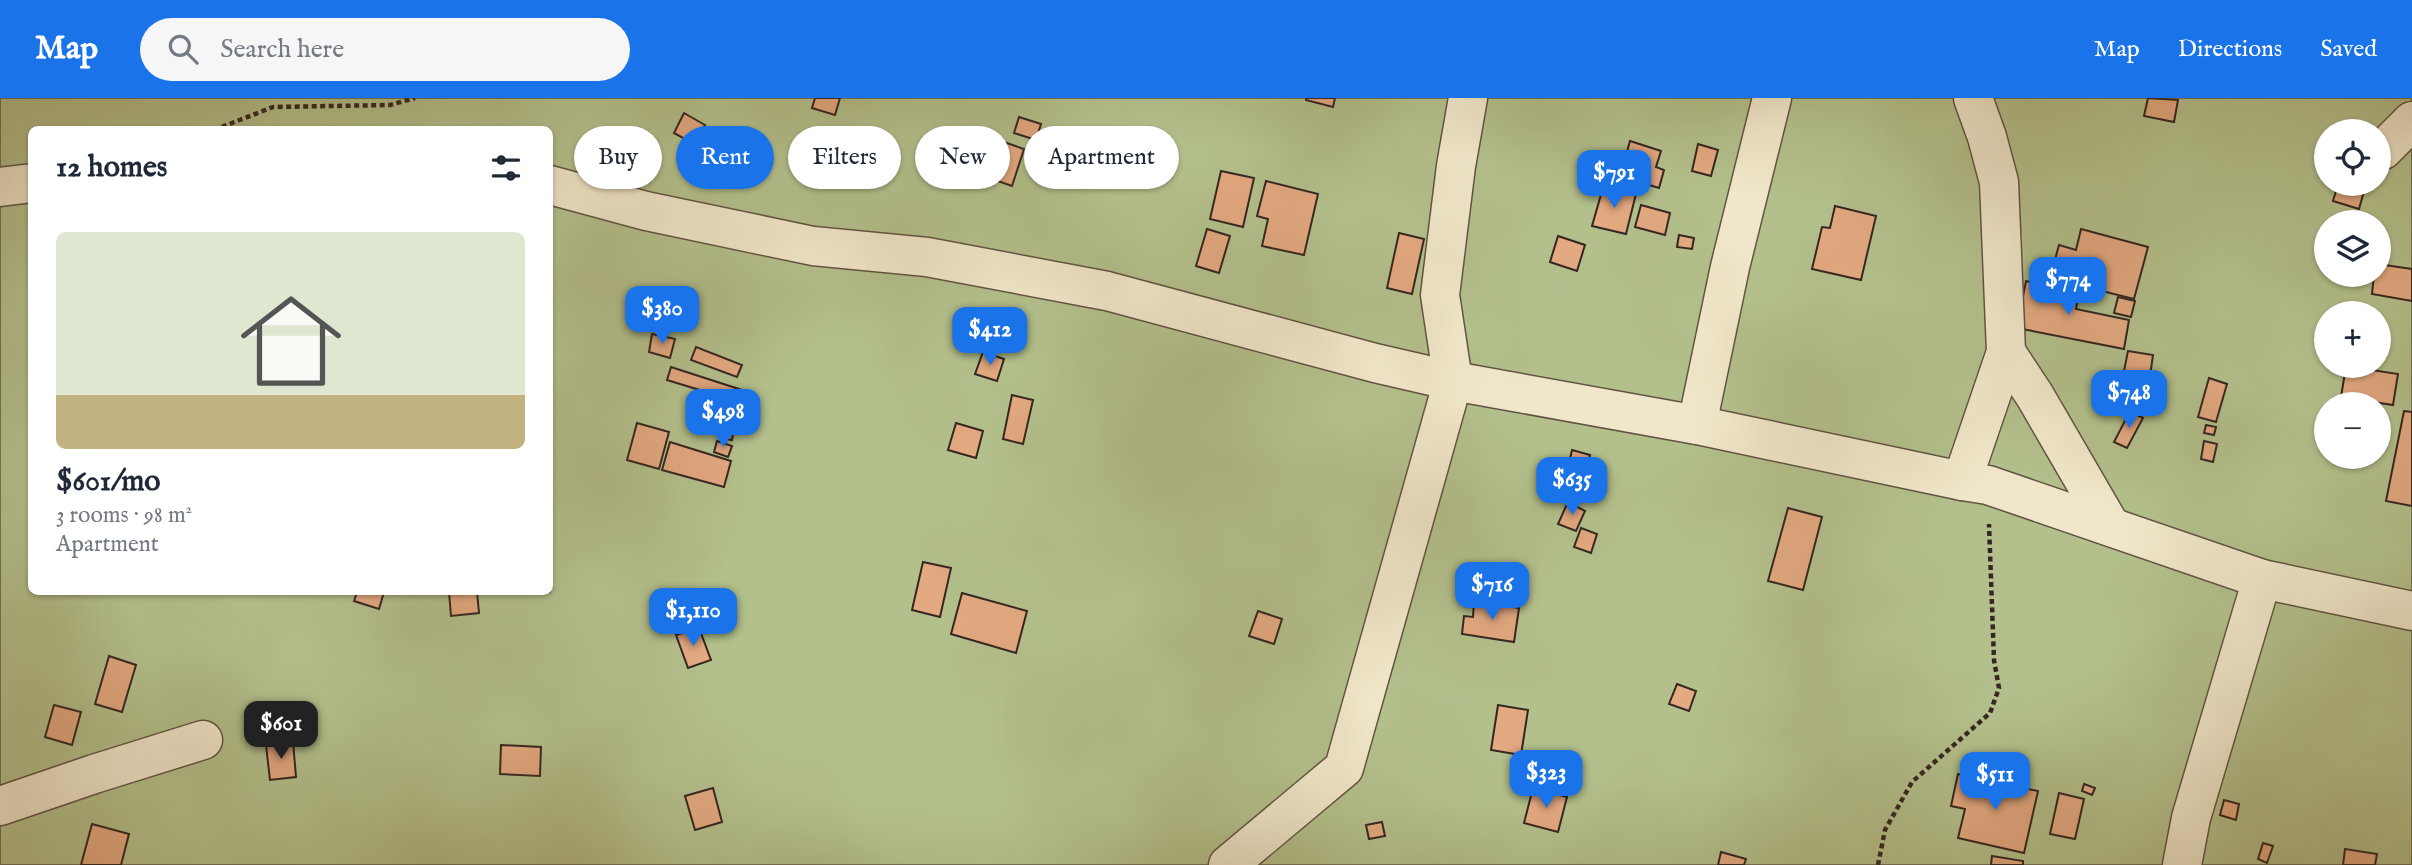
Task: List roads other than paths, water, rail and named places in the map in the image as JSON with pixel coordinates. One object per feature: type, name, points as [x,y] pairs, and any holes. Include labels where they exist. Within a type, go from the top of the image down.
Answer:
[{"type":"street","points":[[1228,865],[1344,768],[1453,381],[1440,295],[1456,166],[1468,98]]},
{"type":"street","points":[[1697,425],[1730,267],[1772,98]]},
{"type":"street","points":[[1973,98],[1999,182],[2006,352],[1975,483]]},
{"type":"street","points":[[2391,142],[2412,121]]},
{"type":"street","points":[[0,187],[28,184]]},
{"type":"street","points":[[553,186],[646,211],[813,246],[927,257],[1108,291],[1375,363],[1453,381],[1697,425],[1975,483],[2262,579],[2412,611]]},
{"type":"street","points":[[2006,352],[2035,396],[2111,527]]},
{"type":"street","points":[[2182,865],[2191,818],[2262,579]]},
{"type":"street","points":[[0,806],[203,740]]}]
